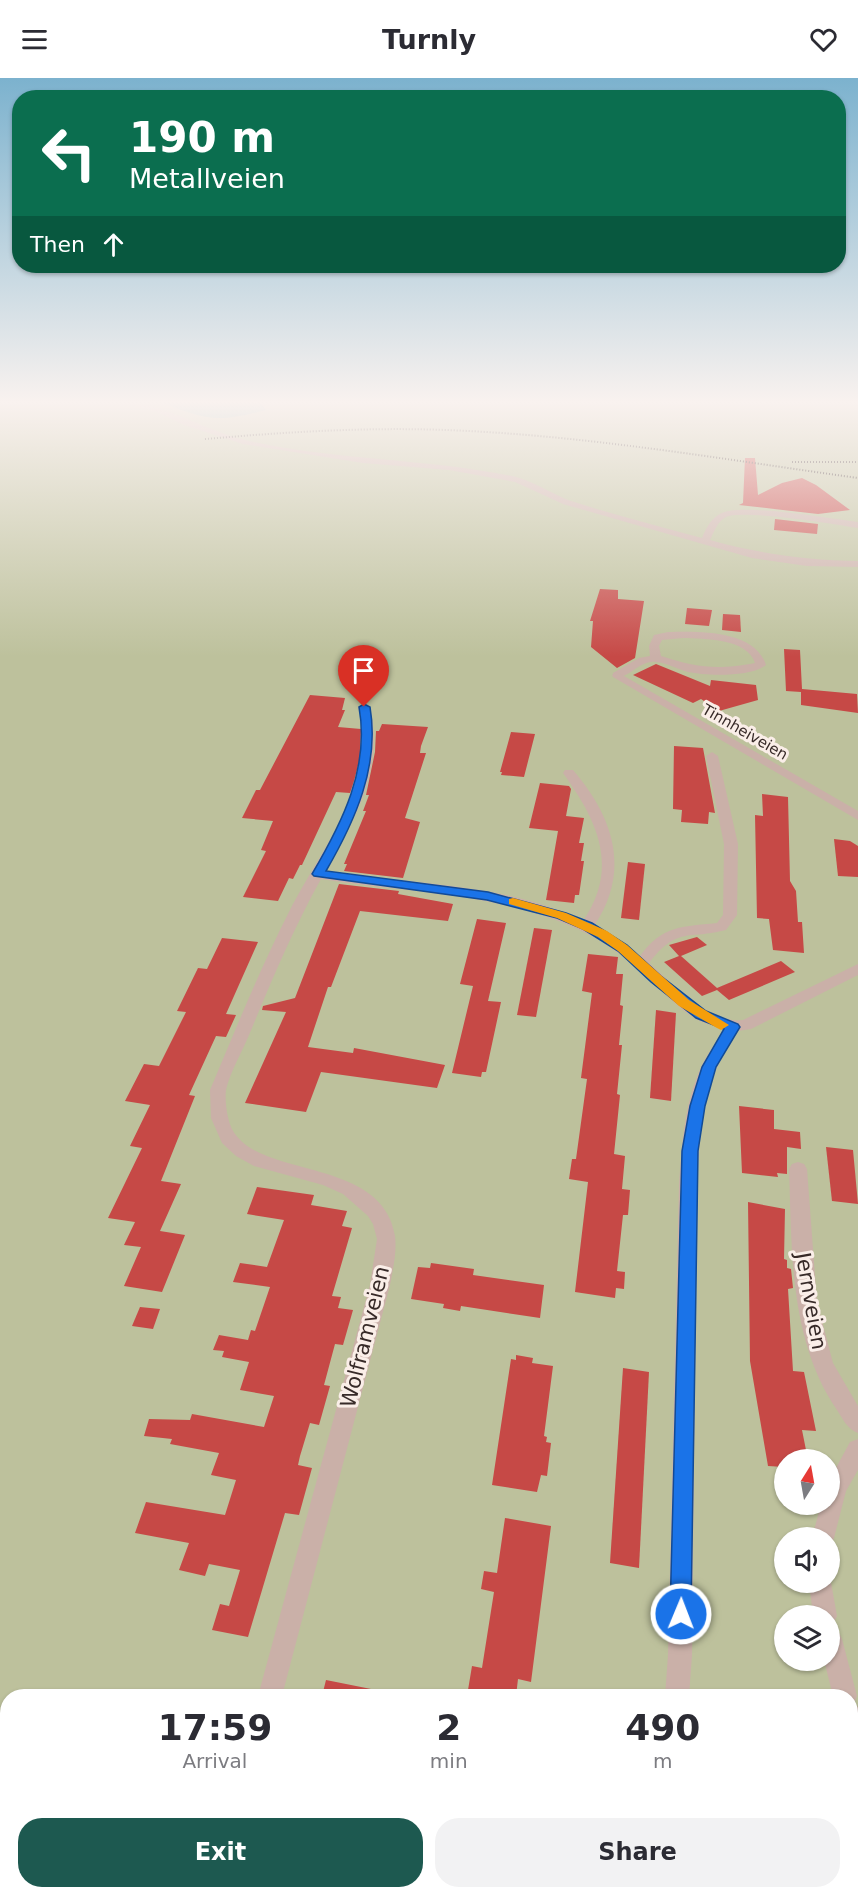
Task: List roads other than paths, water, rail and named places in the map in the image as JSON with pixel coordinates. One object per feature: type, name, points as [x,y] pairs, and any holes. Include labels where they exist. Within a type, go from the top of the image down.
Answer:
[{"type":"street","points":[[530,487],[566,502],[752,555],[789,562],[858,564]]},
{"type":"street","points":[[705,542],[713,524],[722,515],[729,513],[781,515],[858,525]]},
{"type":"street","points":[[690,635],[739,644],[751,649],[761,660],[761,665],[752,669],[724,672],[690,669],[657,658],[654,646],[657,637],[690,635]]},
{"type":"street","name":"Tinnheiveien","points":[[657,658],[643,660],[617,675],[858,816]]},
{"type":"street","name":"Wolframveien","points":[[272,1689],[385,1260],[386,1239],[375,1211],[350,1190],[252,1159],[234,1147],[221,1128],[217,1111],[218,1090],[246,1021],[297,910],[341,834],[363,777],[369,732],[364,707]]},
{"type":"street","points":[[640,964],[667,933],[721,927],[730,915],[730,833],[712,756]]},
{"type":"street","points":[[569,772],[584,789],[609,849],[604,893],[587,926]]},
{"type":"street","points":[[318,874],[488,896],[540,908],[587,926],[622,948],[701,1015],[733,1027],[746,1025],[858,969]]},
{"type":"street","points":[[677,1689],[680,1655],[690,1151],[697,1106],[709,1067],[733,1027]]},
{"type":"street","name":"Jernveien","points":[[798,1169],[802,1266],[815,1343],[836,1393],[858,1423]]},
{"type":"street","points":[[826,1527],[836,1488],[858,1449]]},
{"type":"street","points":[[838,1671],[843,1689]]}]
